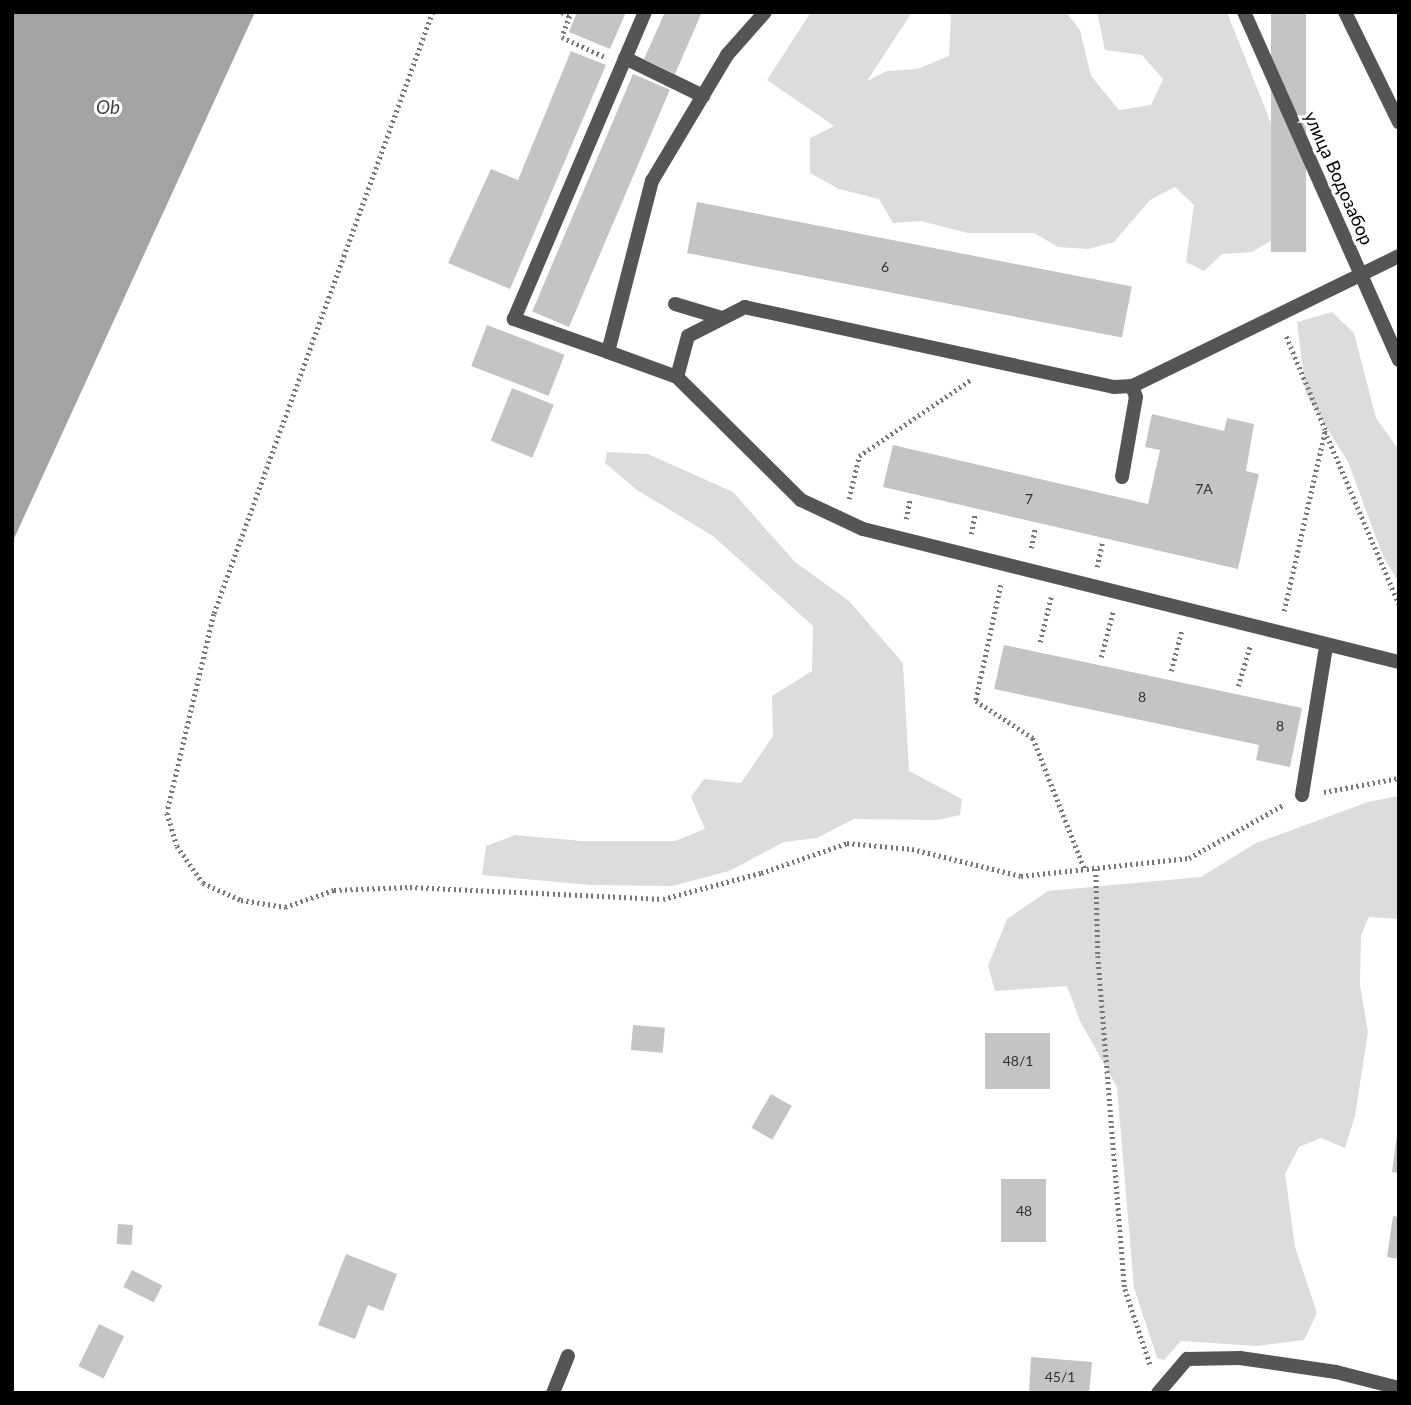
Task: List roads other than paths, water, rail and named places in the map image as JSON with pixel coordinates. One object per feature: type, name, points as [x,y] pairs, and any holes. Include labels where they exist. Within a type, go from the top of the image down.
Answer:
[{"type":"street","points":[[645,12],[513,319],[677,377],[801,500],[863,529],[1187,607],[1326,646],[1399,662]]},
{"type":"street","points":[[608,352],[652,181],[727,55],[765,12]]},
{"type":"street","name":"улица Водозабор","points":[[1244,12],[1399,360]]},
{"type":"street","points":[[1345,12],[1399,122]]},
{"type":"street","points":[[623,62],[703,96]]},
{"type":"street","points":[[677,377],[688,335],[745,307],[1114,387],[1132,386],[1399,256]]},
{"type":"street","points":[[675,304],[722,318]]},
{"type":"street","points":[[1122,477],[1136,397],[1132,386]]},
{"type":"street","points":[[1302,795],[1326,646]]},
{"type":"street","points":[[553,1393],[568,1356]]},
{"type":"street","points":[[1159,1392],[1187,1359],[1240,1358],[1336,1372],[1399,1388]]},
{"type":"water","name":"Ob","points":[[12,12],[255,12],[12,543]]}]
